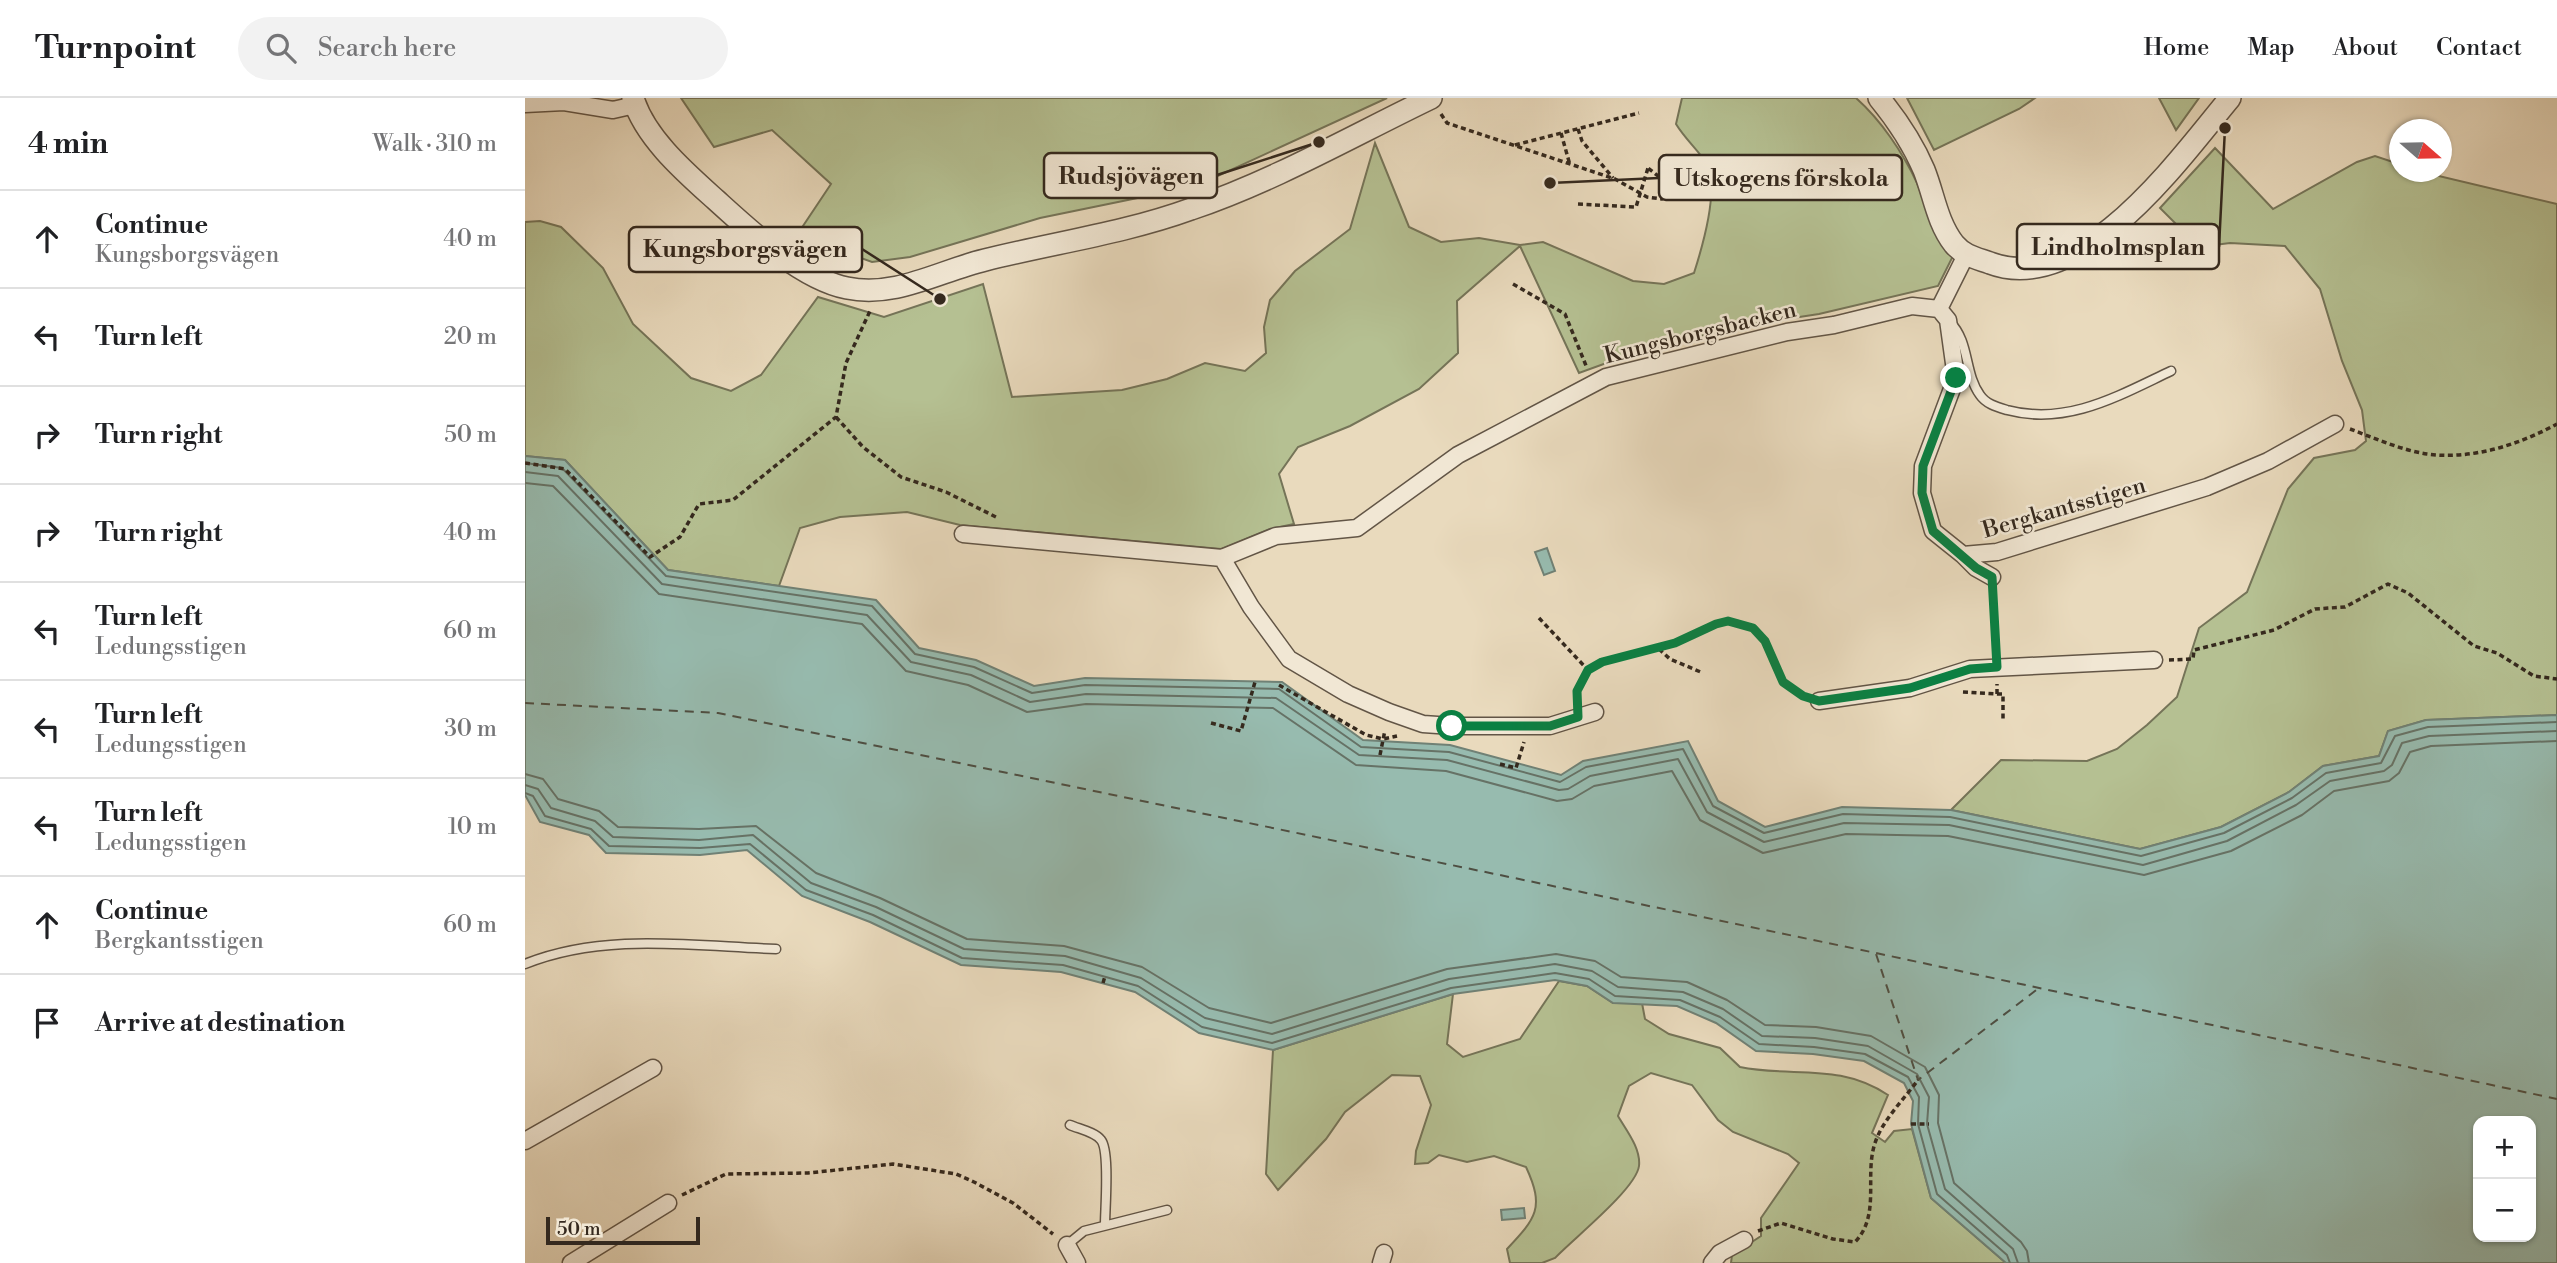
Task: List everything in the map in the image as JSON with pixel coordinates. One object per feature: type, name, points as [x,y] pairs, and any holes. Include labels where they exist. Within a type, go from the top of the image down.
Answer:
[{"type":"street","points":[[1879,98],[1910,142],[1924,171],[1943,226],[1966,255],[2002,268],[2039,267],[2060,261],[2103,235],[2131,210],[2230,98]]},
{"type":"street","points":[[525,104],[564,102],[613,110],[634,102],[662,145],[689,176],[759,238],[804,268],[844,288],[879,290],[899,288],[982,260],[1189,210],[1434,104]]},
{"type":"street","points":[[1943,314],[1966,255]]},
{"type":"street","name":"Kungsborgsbacken","points":[[1222,558],[1276,536],[1357,528],[1458,455],[1593,383],[1648,365],[1753,338],[1833,325],[1912,306],[1943,314]]},
{"type":"street","name":"Bergkantsstigen","points":[[1943,314],[1956,378],[1923,466],[1922,493],[1933,531],[1963,555],[1997,552],[2207,487],[2268,461],[2335,424]]},
{"type":"street","points":[[963,534],[1222,558],[1251,607],[1289,659],[1347,694],[1423,724],[1550,726],[1595,712]]},
{"type":"street","points":[[1963,555],[1976,568],[1992,577]]},
{"type":"street","points":[[1819,701],[1910,688],[1970,669],[2154,660]]},
{"type":"street","points":[[525,1141],[653,1068]]},
{"type":"street","points":[[571,1263],[668,1203]]},
{"type":"street","points":[[1712,1263],[1720,1253],[1744,1240]]},
{"type":"street","points":[[1067,1245],[1077,1263]]},
{"type":"lane","points":[[1943,314],[1960,332],[1980,397],[1993,406],[2012,411],[2057,416],[2116,397],[2171,371]]},
{"type":"lane","points":[[525,964],[553,953],[619,943],[776,949]]},
{"type":"lane","points":[[1070,1125],[1098,1137],[1103,1142],[1106,1155],[1105,1225]]},
{"type":"lane","points":[[1067,1245],[1084,1231],[1167,1210]]},
{"type":"path","points":[[1434,104],[1447,123],[1615,179],[1647,197],[1662,199],[1672,187],[1648,168],[1636,207],[1578,204]]},
{"type":"path","points":[[1514,146],[1639,113]]},
{"type":"path","points":[[1578,129],[1582,141],[1615,179]]},
{"type":"path","points":[[1561,133],[1570,165]]},
{"type":"path","points":[[1513,284],[1565,314],[1593,383]]},
{"type":"path","points":[[525,463],[565,469],[650,557],[680,537],[698,504],[733,500],[836,417],[846,363],[873,305]]},
{"type":"path","points":[[836,417],[863,447],[901,477],[946,492],[1003,521]]},
{"type":"path","points":[[2335,424],[2427,454],[2477,453],[2528,440],[2557,424]]},
{"type":"path","points":[[1992,577],[1997,667]]},
{"type":"path","points":[[2154,660],[2193,659],[2194,650],[2274,630],[2315,608],[2345,607],[2388,584],[2408,593],[2474,646],[2497,653],[2534,676],[2557,679]]},
{"type":"path","points":[[1539,618],[1588,670]]},
{"type":"path","points":[[1578,717],[1577,691],[1588,670],[1602,662],[1659,649],[1728,621],[1745,625],[1765,641],[1783,682],[1803,696],[1819,701]]},
{"type":"path","points":[[1659,649],[1670,659],[1703,673]]},
{"type":"path","points":[[1211,723],[1241,731],[1255,682]]},
{"type":"path","points":[[1279,685],[1366,735],[1383,739],[1393,735],[1401,737]]},
{"type":"path","points":[[1997,694],[2003,694],[2003,722]]},
{"type":"path","points":[[1380,755],[1385,728]]},
{"type":"path","points":[[1500,764],[1516,768],[1519,758]]},
{"type":"path","points":[[1103,983],[1105,976]]},
{"type":"path","points":[[1744,1240],[1781,1223],[1842,1241],[1856,1242],[1866,1231],[1871,1199],[1869,1161],[1876,1139],[1918,1080]]},
{"type":"path","points":[[1911,1124],[1929,1124]]},
{"type":"path","points":[[668,1203],[726,1174],[808,1173],[893,1164],[956,1174],[974,1182],[1013,1203],[1067,1245]]},
{"type":"green space","points":[[681,98],[1387,98],[1196,186],[1040,218],[910,257],[872,262],[797,235],[831,184],[772,130],[714,147]]},
{"type":"green space","points":[[1682,98],[1856,98],[1883,127],[1905,160],[1917,183],[1935,231],[1953,256],[1938,286],[1819,314],[1739,326],[1634,353],[1579,373],[1520,246],[1457,301],[1458,353],[1419,389],[1350,426],[1298,447],[1279,474],[1294,524],[1270,529],[1221,549],[960,525],[907,512],[840,517],[800,528],[779,586],[668,570],[565,460],[525,456],[525,222],[540,221],[561,227],[603,268],[633,324],[691,378],[731,391],[761,375],[818,297],[884,317],[983,284],[1012,397],[1122,390],[1167,379],[1205,363],[1245,371],[1266,353],[1264,327],[1270,300],[1295,271],[1350,229],[1375,143],[1409,227],[1441,242],[1479,238],[1520,245],[1543,242],[1633,281],[1664,284],[1694,273],[1708,218],[1711,187],[1706,163],[1676,124]]},
{"type":"green space","points":[[1907,98],[2035,98],[2019,109],[1934,150]]},
{"type":"green space","points":[[2159,98],[2199,98],[2176,130]]},
{"type":"green space","points":[[2215,148],[2273,209],[2357,162],[2375,156],[2389,161],[2389,182],[2452,182],[2452,179],[2557,204],[2557,715],[2426,720],[2388,731],[2379,756],[2323,766],[2289,792],[2221,827],[2140,849],[1951,810],[2001,760],[2087,761],[2117,749],[2147,725],[2177,697],[2199,628],[2247,592],[2288,489],[2314,458],[2355,450],[2366,441],[2362,410],[2342,361],[2320,289],[2285,246],[2230,243],[2199,247],[2160,208]]},
{"type":"green space","points":[[1559,981],[1587,986],[1613,1003],[1642,1003],[1645,1019],[1669,1034],[1720,1048],[1740,1067],[1851,1078],[1888,1095],[1872,1133],[1885,1142],[1894,1131],[1912,1129],[1931,1198],[2006,1263],[1731,1263],[1732,1255],[1761,1236],[1761,1218],[1799,1163],[1788,1154],[1733,1132],[1718,1120],[1692,1085],[1651,1073],[1629,1086],[1618,1116],[1638,1153],[1639,1166],[1635,1176],[1589,1227],[1555,1258],[1542,1263],[1510,1263],[1507,1249],[1525,1229],[1534,1212],[1535,1193],[1526,1167],[1494,1156],[1467,1162],[1439,1155],[1428,1163],[1415,1164],[1416,1151],[1431,1105],[1420,1076],[1392,1075],[1345,1112],[1326,1139],[1278,1190],[1266,1174],[1273,1050],[1453,994],[1447,1044],[1463,1057],[1520,1039]]},
{"type":"water","points":[[525,456],[565,460],[668,570],[876,600],[919,648],[976,660],[1034,686],[1085,678],[1282,682],[1363,740],[1450,745],[1561,775],[1583,761],[1688,741],[1718,801],[1765,827],[1842,807],[1951,810],[2140,849],[2221,827],[2289,792],[2323,766],[2379,756],[2388,731],[2426,720],[2557,715],[2557,1263],[2006,1263],[1931,1198],[1911,1124],[1913,1101],[1904,1083],[1864,1061],[1813,1054],[1756,1051],[1716,1023],[1677,1006],[1613,1003],[1587,986],[1555,980],[1453,994],[1273,1050],[1199,1033],[1135,992],[1061,972],[961,965],[870,922],[802,896],[747,850],[700,855],[606,853],[589,835],[540,822],[525,795]]},
{"type":"water","points":[[1547,548],[1555,571],[1544,575],[1535,552]]},
{"type":"water","points":[[1524,1208],[1525,1218],[1502,1220],[1501,1210]]},
{"type":"ferry route","points":[[525,703],[718,713],[1876,953],[2557,1099]]},
{"type":"ferry route","points":[[1876,954],[1918,1080],[2039,988]]},
{"type":"place","name":"Lindholmsplan","points":[[2225,128]]},
{"type":"place","name":"Rudsjövägen","points":[[1319,142]]},
{"type":"place","name":"Utskogens förskola","points":[[1550,183]]},
{"type":"place","name":"Kungsborgsvägen","points":[[940,299]]},
{"type":"route","points":[[1452,726],[1550,726],[1578,717],[1577,691],[1588,670],[1602,662],[1659,649],[1728,621],[1753,628],[1771,650],[1783,682],[1803,696],[1819,701],[1910,688],[1970,669],[1997,667],[1992,577],[1976,568],[1933,531],[1922,493],[1923,466],[1951,398],[1956,378]]}]
